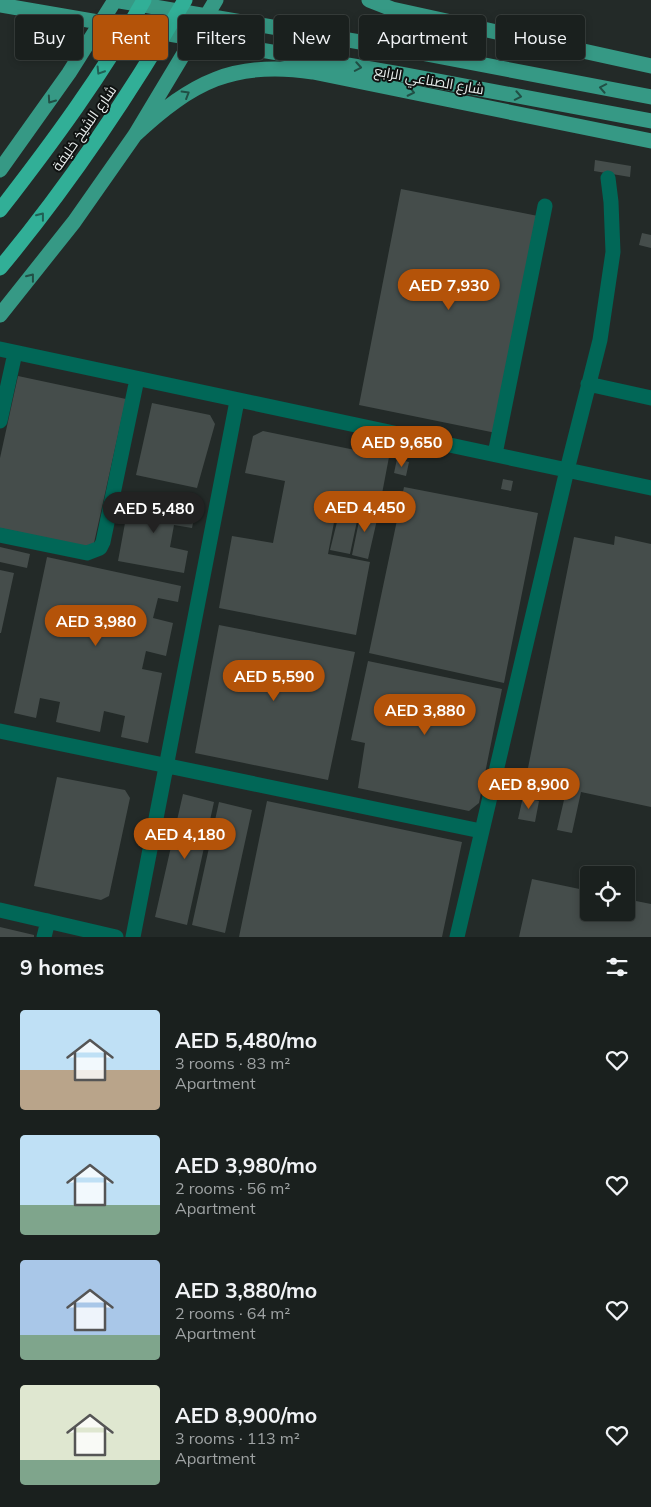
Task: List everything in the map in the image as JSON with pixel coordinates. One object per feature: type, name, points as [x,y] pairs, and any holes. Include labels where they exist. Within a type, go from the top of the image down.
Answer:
[{"type":"highway","name":"شارع الشيخ خليفة","points":[[0,210],[41,158],[95,80],[144,0]]},
{"type":"highway","name":"شارع الشيخ خليفة","points":[[0,268],[49,207],[110,120],[154,54],[185,0]]},
{"type":"main road","name":"شارع الصناعي الرابع","points":[[115,0],[401,49],[651,97]]},
{"type":"main road","points":[[0,170],[69,73],[115,0]]},
{"type":"main road","points":[[0,315],[74,222],[135,135],[216,0]]},
{"type":"main road","points":[[369,0],[392,9],[651,66]]},
{"type":"main road","name":"شارع الصناعي الرابع","points":[[0,5],[390,72],[651,121]]},
{"type":"main road","points":[[135,135],[170,104],[207,82],[226,75],[270,68],[313,72],[651,141]]},
{"type":"street","points":[[457,937],[608,296],[613,252],[612,202],[608,178]]},
{"type":"street","points":[[495,454],[545,206]]},
{"type":"street","points":[[0,349],[651,488]]},
{"type":"street","points":[[0,421],[15,353]]},
{"type":"street","points":[[0,535],[86,553],[94,552],[100,548],[103,542],[137,379]]},
{"type":"street","points":[[588,384],[651,398]]},
{"type":"street","points":[[133,937],[237,400]]},
{"type":"street","points":[[0,731],[481,831]]},
{"type":"street","points":[[0,910],[116,937]]},
{"type":"street","points":[[44,937],[48,921]]},
{"type":"building","points":[[595,160],[631,166],[630,177],[594,171]]},
{"type":"building","points":[[401,189],[538,216],[496,433],[359,405]]},
{"type":"building","points":[[642,233],[651,235],[651,248],[639,245]]},
{"type":"building","points":[[18,376],[126,399],[94,543],[88,547],[0,528],[0,458]]},
{"type":"building","points":[[152,403],[210,415],[215,424],[197,488],[136,475]]},
{"type":"building","points":[[263,431],[389,457],[381,499],[340,491],[328,554],[370,562],[356,635],[219,608],[232,536],[273,543],[285,481],[245,473],[253,436]]},
{"type":"building","points":[[397,459],[409,462],[406,476],[394,473]]},
{"type":"building","points":[[503,479],[513,481],[511,491],[501,489]]},
{"type":"building","points":[[404,487],[538,513],[504,683],[369,653]]},
{"type":"building","points":[[130,496],[196,508],[192,528],[174,525],[170,547],[188,551],[184,573],[118,561]]},
{"type":"building","points":[[342,502],[360,507],[350,554],[330,550]]},
{"type":"building","points":[[362,507],[379,511],[368,559],[352,555]]},
{"type":"building","points":[[615,536],[651,544],[651,807],[581,792],[572,833],[557,830],[564,800],[555,798],[557,787],[566,789],[568,776],[528,768],[574,537],[614,545]]},
{"type":"building","points":[[0,547],[30,554],[27,568],[0,562]]},
{"type":"building","points":[[47,557],[181,586],[178,602],[158,598],[153,618],[173,623],[166,656],[146,651],[142,669],[162,673],[148,743],[121,737],[125,716],[104,711],[100,732],[56,722],[60,702],[40,698],[36,718],[14,713]]},
{"type":"building","points":[[0,570],[14,573],[1,633],[0,633]]},
{"type":"building","points":[[219,625],[355,652],[328,780],[195,753]]},
{"type":"building","points":[[368,661],[502,689],[479,803],[469,811],[358,788],[365,743],[351,740]]},
{"type":"building","points":[[57,777],[125,790],[130,798],[109,896],[101,900],[34,886]]},
{"type":"building","points":[[183,794],[214,802],[187,925],[155,917]]},
{"type":"building","points":[[523,797],[539,801],[535,822],[518,819]]},
{"type":"building","points":[[267,801],[462,842],[442,937],[239,937]]},
{"type":"building","points":[[219,802],[252,810],[225,933],[192,925]]},
{"type":"building","points":[[532,879],[580,889],[580,921],[635,921],[635,901],[651,904],[651,937],[519,937]]},
{"type":"building","points":[[0,927],[34,935],[34,937],[0,937]]}]
